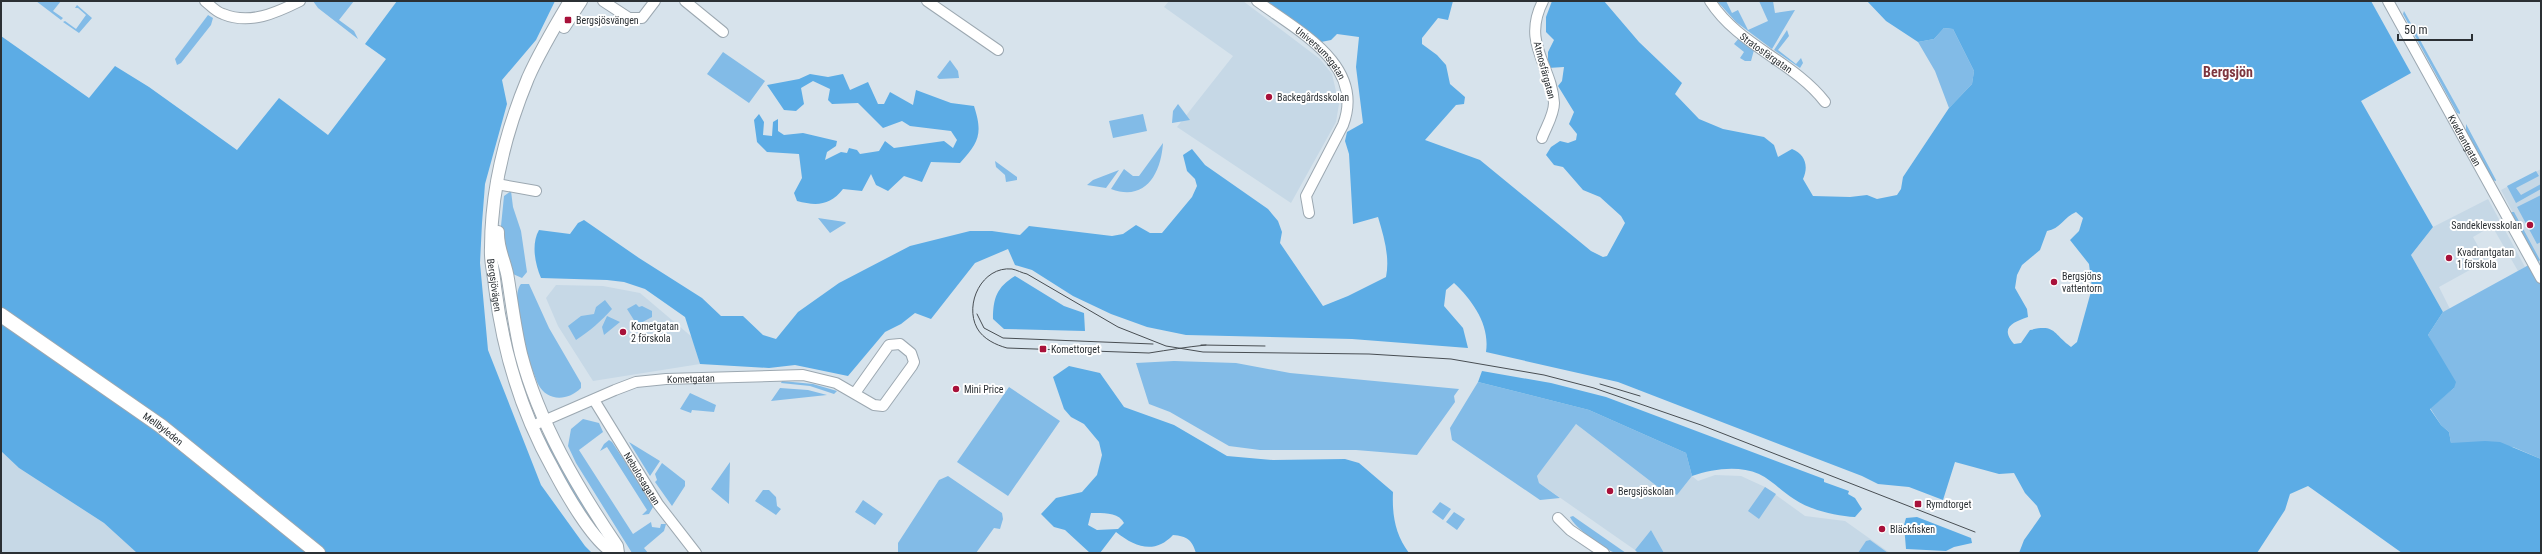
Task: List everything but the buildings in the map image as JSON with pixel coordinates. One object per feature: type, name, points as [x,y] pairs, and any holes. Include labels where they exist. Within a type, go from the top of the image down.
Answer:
[{"type":"main road","name":"Mellbyleden","points":[[1,315],[161,426],[318,553]]},
{"type":"street","points":[[205,1],[222,14],[246,18],[270,15],[300,1]]},
{"type":"street","name":"Bergsjövägen","points":[[570,1],[537,59],[512,122],[500,184],[491,247],[499,316],[512,376],[532,426],[562,488],[587,524],[608,550],[616,553],[616,546],[566,464],[546,419],[521,354],[506,268],[497,240],[500,184],[528,94],[552,47],[581,1]]},
{"type":"street","points":[[603,1],[629,18],[642,18],[655,1]]},
{"type":"street","points":[[685,1],[723,32]]},
{"type":"street","name":"Universumsgatan","points":[[1257,1],[1330,56],[1342,74],[1348,93],[1348,114],[1344,125],[1306,196],[1309,213]]},
{"type":"street","name":"Atmosfärgatan","points":[[1542,138],[1554,107],[1536,44],[1537,16],[1544,1]]},
{"type":"street","name":"Stratosfärgatan","points":[[1710,1],[1717,12],[1735,30],[1813,86],[1825,102]]},
{"type":"street","name":"Kvadrantgatan","points":[[2388,1],[2541,278]]},
{"type":"street","points":[[932,3],[998,50]]},
{"type":"street","points":[[500,184],[536,191]]},
{"type":"street","points":[[900,344],[911,353],[914,362],[912,366],[883,406],[874,405],[855,393],[889,345],[900,344]]},
{"type":"street","name":"Kometgatan","points":[[532,426],[636,382],[803,375],[836,383],[855,393]]},
{"type":"street","name":"Nebulosagatan","points":[[594,400],[658,504],[696,553]]},
{"type":"street","points":[[1558,518],[1570,530],[1604,553]]},
{"type":"shaded area","points":[[36,1],[61,1],[53,11],[63,18],[61,20]]},
{"type":"shaded area","points":[[313,1],[354,1],[339,20],[354,31],[358,39],[318,8]]},
{"type":"shaded area","points":[[397,1],[555,1],[536,40],[502,80],[507,104],[485,184],[480,263],[488,350],[541,485],[585,546],[592,553],[137,553],[104,523],[19,468],[1,451],[1,36],[89,98],[115,66],[149,87],[237,150],[279,98],[328,135],[386,59],[365,44]]},
{"type":"shaded area","name":"Backegårdsskolan","points":[[1169,1],[1243,1],[1320,59],[1332,74],[1339,104],[1336,122],[1291,203],[1177,127],[1233,56],[1164,7]]},
{"type":"shaded area","points":[[1266,1],[1453,1],[1448,20],[1438,18],[1422,38],[1422,44],[1437,55],[1446,65],[1450,84],[1465,97],[1464,104],[1456,105],[1425,140],[1480,160],[1591,251],[1603,257],[1607,256],[1625,223],[1621,216],[1600,197],[1583,190],[1563,167],[1554,165],[1546,155],[1551,147],[1560,141],[1568,143],[1576,140],[1577,134],[1569,124],[1574,112],[1558,86],[1562,81],[1564,67],[1548,68],[1548,52],[1554,40],[1546,32],[1546,17],[1552,1],[1604,1],[1639,42],[1682,83],[1675,94],[1699,119],[1723,129],[1764,137],[1774,145],[1778,157],[1792,149],[1800,154],[1806,165],[1803,179],[1813,196],[1850,197],[1867,195],[1877,199],[1897,195],[1901,189],[1903,177],[1949,108],[1972,84],[1974,71],[1953,29],[1944,28],[1934,39],[1918,42],[1886,21],[1867,1],[2371,1],[2411,73],[2361,101],[2433,227],[2411,255],[2443,312],[2428,335],[2456,382],[2454,388],[2430,409],[2441,425],[2449,432],[2451,443],[2485,441],[2500,442],[2541,459],[2541,553],[2402,553],[2308,486],[2290,494],[2285,510],[2257,553],[2019,553],[2024,540],[2041,516],[2037,506],[2025,493],[2014,473],[1999,474],[1955,462],[1943,500],[1909,487],[1878,484],[1862,476],[1618,382],[1486,352],[1487,342],[1483,323],[1479,314],[1468,298],[1454,283],[1446,290],[1444,306],[1463,328],[1468,348],[1352,339],[1186,335],[1147,327],[1111,314],[1073,296],[1032,270],[1015,265],[1008,249],[975,263],[931,319],[915,313],[901,324],[885,332],[848,376],[795,365],[769,368],[700,364],[685,317],[645,289],[624,282],[607,280],[541,278],[537,267],[535,241],[539,230],[570,234],[578,223],[584,220],[639,258],[702,298],[721,316],[743,316],[763,335],[776,339],[798,312],[839,283],[910,246],[970,231],[992,231],[1020,235],[1029,226],[1112,236],[1123,234],[1136,225],[1150,233],[1162,233],[1192,197],[1197,186],[1195,179],[1187,171],[1183,155],[1192,149],[1205,165],[1268,209],[1278,221],[1282,232],[1280,243],[1323,306],[1348,296],[1386,277],[1387,254],[1378,217],[1353,224],[1349,154],[1345,141],[1347,132],[1363,123],[1356,67],[1359,37],[1337,34],[1331,40],[1321,42]],"holes":[[[2076,212],[2083,218],[2079,231],[2070,240],[2089,264],[2092,288],[2077,342],[2071,347],[2053,331],[2045,328],[2038,328],[2030,330],[2021,343],[2014,344],[2010,338],[2008,329],[2013,323],[2028,317],[2027,309],[2015,288],[2017,275],[2022,265],[2040,250],[2047,231],[2055,228]]]},
{"type":"shaded area","points":[[1717,1],[1726,1],[1732,13],[1738,10],[1748,30],[1768,21],[1759,1],[1773,1],[1775,13],[1795,10],[1772,49],[1736,22]]},
{"type":"shaded area","points":[[77,5],[92,18],[79,33],[63,22],[65,21],[76,29],[86,15],[78,8],[75,8]]},
{"type":"shaded area","points":[[2404,11],[2460,114],[2457,113],[2403,14]]},
{"type":"shaded area","points":[[208,15],[213,18],[211,25],[181,63],[177,65],[175,59]]},
{"type":"shaded area","points":[[1944,28],[1953,29],[1974,71],[1972,84],[1949,108],[1935,71],[1918,42],[1934,39]]},
{"type":"shaded area","points":[[1787,30],[1789,36],[1778,50],[1796,64],[1801,58],[1803,63],[1800,68],[1774,50]]},
{"type":"shaded area","points":[[1739,38],[1754,50],[1751,61],[1745,61],[1740,58],[1744,52],[1734,44]]},
{"type":"shaded area","points":[[723,52],[765,81],[749,103],[707,74]]},
{"type":"shaded area","points":[[950,60],[958,71],[959,78],[939,79],[937,77]]},
{"type":"shaded area","points":[[810,74],[828,77],[843,74],[850,90],[868,82],[878,104],[884,104],[890,92],[913,105],[916,90],[951,103],[974,106],[979,131],[978,137],[960,163],[931,162],[922,182],[904,176],[888,191],[876,185],[871,174],[862,191],[843,189],[838,195],[828,202],[816,204],[797,201],[794,193],[802,178],[799,154],[767,152],[757,142],[754,120],[759,114],[764,122],[763,135],[772,136],[773,122],[778,119],[778,131],[784,135],[803,133],[837,141],[836,146],[827,152],[825,160],[841,152],[847,153],[849,148],[857,150],[860,154],[879,151],[885,141],[894,148],[944,141],[953,148],[957,140],[951,131],[910,126],[902,121],[883,128],[858,103],[832,104],[828,100],[830,89],[813,81],[801,88],[804,104],[796,111],[784,110],[767,85],[799,79]]},
{"type":"shaded area","points":[[1178,104],[1190,120],[1172,123],[1173,111]]},
{"type":"shaded area","points":[[1143,114],[1147,131],[1113,138],[1109,121]]},
{"type":"shaded area","points":[[2466,124],[2496,181],[2492,180],[2466,131]]},
{"type":"shaded area","points":[[1163,143],[1159,165],[1149,182],[1134,192],[1123,192],[1111,189],[1124,169],[1133,176],[1139,176]]},
{"type":"shaded area","points":[[995,161],[1017,177],[1017,180],[1006,182],[1005,175],[996,167]]},
{"type":"shaded area","name":"Sandeklevsskolan","points":[[2541,169],[2541,266],[2501,190]]},
{"type":"shaded area","points":[[1119,170],[1106,188],[1087,185],[1093,180]]},
{"type":"shaded area","points":[[2536,171],[2539,176],[2516,188],[2521,195],[2541,184],[2541,189],[2516,203],[2507,186]]},
{"type":"shaded area","points":[[511,191],[513,207],[521,231],[527,272],[522,278],[513,274],[500,236],[504,196]]},
{"type":"shaded area","points":[[2541,195],[2541,242],[2537,244],[2517,207]]},
{"type":"shaded area","name":"Kvadrantgatan 1 förskola","points":[[2488,199],[2525,267],[2518,271],[2492,226],[2473,237],[2486,261],[2439,287],[2450,309],[2443,312],[2411,255],[2433,227]]},
{"type":"shaded area","points":[[2511,212],[2514,212],[2540,260],[2538,262],[2541,266],[2541,459],[2513,447],[2451,443],[2449,432],[2441,425],[2430,408],[2454,388],[2428,335],[2443,312],[2536,261]]},
{"type":"shaded area","points":[[818,218],[845,222],[846,223],[830,233]]},
{"type":"shaded area","points":[[1015,276],[1064,306],[1084,313],[1085,331],[1004,329],[993,319],[995,299],[1004,284]]},
{"type":"shaded area","points":[[521,284],[529,284],[549,328],[581,383],[581,388],[570,395],[558,398],[552,397],[542,390],[538,384],[530,363],[519,317],[517,303],[518,292]]},
{"type":"shaded area","name":"Kometgatan 2 förskola","points":[[556,285],[603,286],[640,293],[692,337],[700,364],[593,381],[558,326],[546,298]]},
{"type":"shaded area","points":[[605,300],[612,309],[595,326],[576,340],[568,326],[581,316],[594,314],[596,307]]},
{"type":"shaded area","points":[[636,304],[639,307],[642,306],[652,311],[652,317],[637,325],[627,309]]},
{"type":"shaded area","points":[[607,316],[620,322],[604,335],[602,327]]},
{"type":"shaded area","points":[[1174,361],[1236,363],[1290,373],[1459,389],[1454,396],[1455,402],[1417,455],[1356,450],[1260,450],[1229,446],[1170,412],[1149,404],[1136,363]]},
{"type":"shaded area","points":[[1069,366],[1100,373],[1124,407],[1174,425],[1227,456],[1273,460],[1345,459],[1359,463],[1393,492],[1395,524],[1400,539],[1409,553],[1196,553],[1191,542],[1182,536],[1173,535],[1159,545],[1145,547],[1123,538],[1116,532],[1100,553],[1090,553],[1065,530],[1054,527],[1041,514],[1056,498],[1082,492],[1097,475],[1102,455],[1099,442],[1084,424],[1071,417],[1064,409],[1053,377]],"holes":[[[1091,513],[1105,513],[1114,515],[1122,519],[1124,523],[1118,529],[1097,530],[1088,525]]]},
{"type":"shaded area","points":[[1482,371],[1551,383],[1606,397],[1824,479],[1824,482],[1849,491],[1848,494],[1855,498],[1862,509],[1855,517],[1832,514],[1815,509],[1800,503],[1764,477],[1751,471],[1726,469],[1708,471],[1692,476],[1686,453],[1589,410],[1478,382]]},
{"type":"shaded area","points":[[782,381],[813,384],[837,391],[834,394],[810,386],[781,383]]},
{"type":"shaded area","points":[[1478,382],[1589,410],[1686,453],[1692,476],[1677,495],[1658,487],[1576,424],[1537,476],[1539,483],[1560,498],[1540,500],[1452,440],[1450,428]]},
{"type":"shaded area","points":[[1009,387],[1060,421],[1008,496],[957,462]]},
{"type":"shaded area","points":[[780,388],[808,390],[827,395],[771,401]]},
{"type":"shaded area","points":[[690,393],[716,405],[714,412],[692,410],[691,413],[680,409]]},
{"type":"shaded area","points":[[583,419],[599,423],[603,432],[579,450],[633,534],[651,522],[652,527],[660,528],[661,524],[666,524],[664,531],[644,548],[648,553],[632,553],[576,463],[568,446],[571,429]]},
{"type":"shaded area","name":"Bergsjöskolan","points":[[1576,424],[1658,487],[1677,495],[1692,476],[1698,481],[1715,475],[1741,476],[1765,487],[1805,516],[1845,521],[1890,553],[1664,553],[1651,530],[1635,550],[1539,483],[1537,476]]},
{"type":"shaded area","points":[[545,432],[610,547],[574,499],[544,441]]},
{"type":"shaded area","points":[[609,440],[612,442],[652,502],[653,507],[649,514],[642,515],[647,510],[607,447],[600,451],[604,444]]},
{"type":"shaded area","points":[[629,442],[660,461],[650,476]]},
{"type":"shaded area","points":[[1,451],[19,468],[104,523],[137,553],[1,553]]},
{"type":"shaded area","points":[[730,462],[729,503],[729,504],[711,489]]},
{"type":"shaded area","points":[[662,463],[685,481],[685,486],[672,506],[655,482],[657,480],[655,474]]},
{"type":"shaded area","points":[[948,476],[1002,513],[1003,519],[1000,529],[994,528],[976,553],[898,553],[898,543],[939,480]]},
{"type":"shaded area","points":[[1765,487],[1776,494],[1759,519],[1748,511]]},
{"type":"shaded area","points":[[763,490],[769,490],[776,497],[777,506],[781,509],[776,515],[755,501]]},
{"type":"shaded area","points":[[863,500],[883,514],[875,525],[855,512]]},
{"type":"shaded area","points":[[1440,502],[1451,509],[1443,520],[1432,512]]},
{"type":"shaded area","points":[[1454,512],[1465,519],[1457,530],[1446,522]]},
{"type":"shaded area","points":[[1573,516],[1626,553],[1615,553],[1596,542],[1577,526],[1570,517]]},
{"type":"shaded area","points":[[1917,517],[1971,538],[1972,543],[1954,547],[1946,551],[1906,549],[1904,525],[1906,518]]},
{"type":"shaded area","points":[[1651,530],[1664,553],[1638,553],[1635,550]]},
{"type":"shaded area","points":[[1870,540],[1888,553],[1858,553],[1866,541]]},
{"type":"tram line","points":[[1206,345],[1185,348],[1178,349],[1149,353],[1007,348],[990,341],[977,328],[974,318],[974,298],[978,288],[984,280],[1001,270],[1012,269],[1027,274],[1118,327],[1166,346],[1203,352],[1369,354],[1451,359],[1544,375],[1594,388],[1701,425],[1975,532]]},
{"type":"tram line","points":[[977,314],[984,328],[1003,338],[1153,344]]},
{"type":"tram line","points":[[1201,345],[1265,346]]},
{"type":"tram line","points":[[1600,384],[1640,396]]},
{"type":"place","name":"Bergsjösvängen","points":[[568,20]]},
{"type":"place","name":"Backegårdsskolan","points":[[1269,97]]},
{"type":"place","name":"Sandeklevsskolan","points":[[2530,225]]},
{"type":"place","name":"Kvadrantgatan 1 förskola","points":[[2449,258]]},
{"type":"place","name":"Bergsjöns vattentorn","points":[[2054,282]]},
{"type":"place","name":"Kometgatan 2 förskola","points":[[623,332]]},
{"type":"place","name":"Komettorget","points":[[1043,349]]},
{"type":"place","name":"Mini Price","points":[[956,389]]},
{"type":"place","name":"Bergsjöskolan","points":[[1610,491]]},
{"type":"place","name":"Rymdtorget","points":[[1918,504]]},
{"type":"place","name":"Bläckfisken","points":[[1882,529]]},
{"type":"district","name":"Bergsjön","points":[[2228,72]]}]
